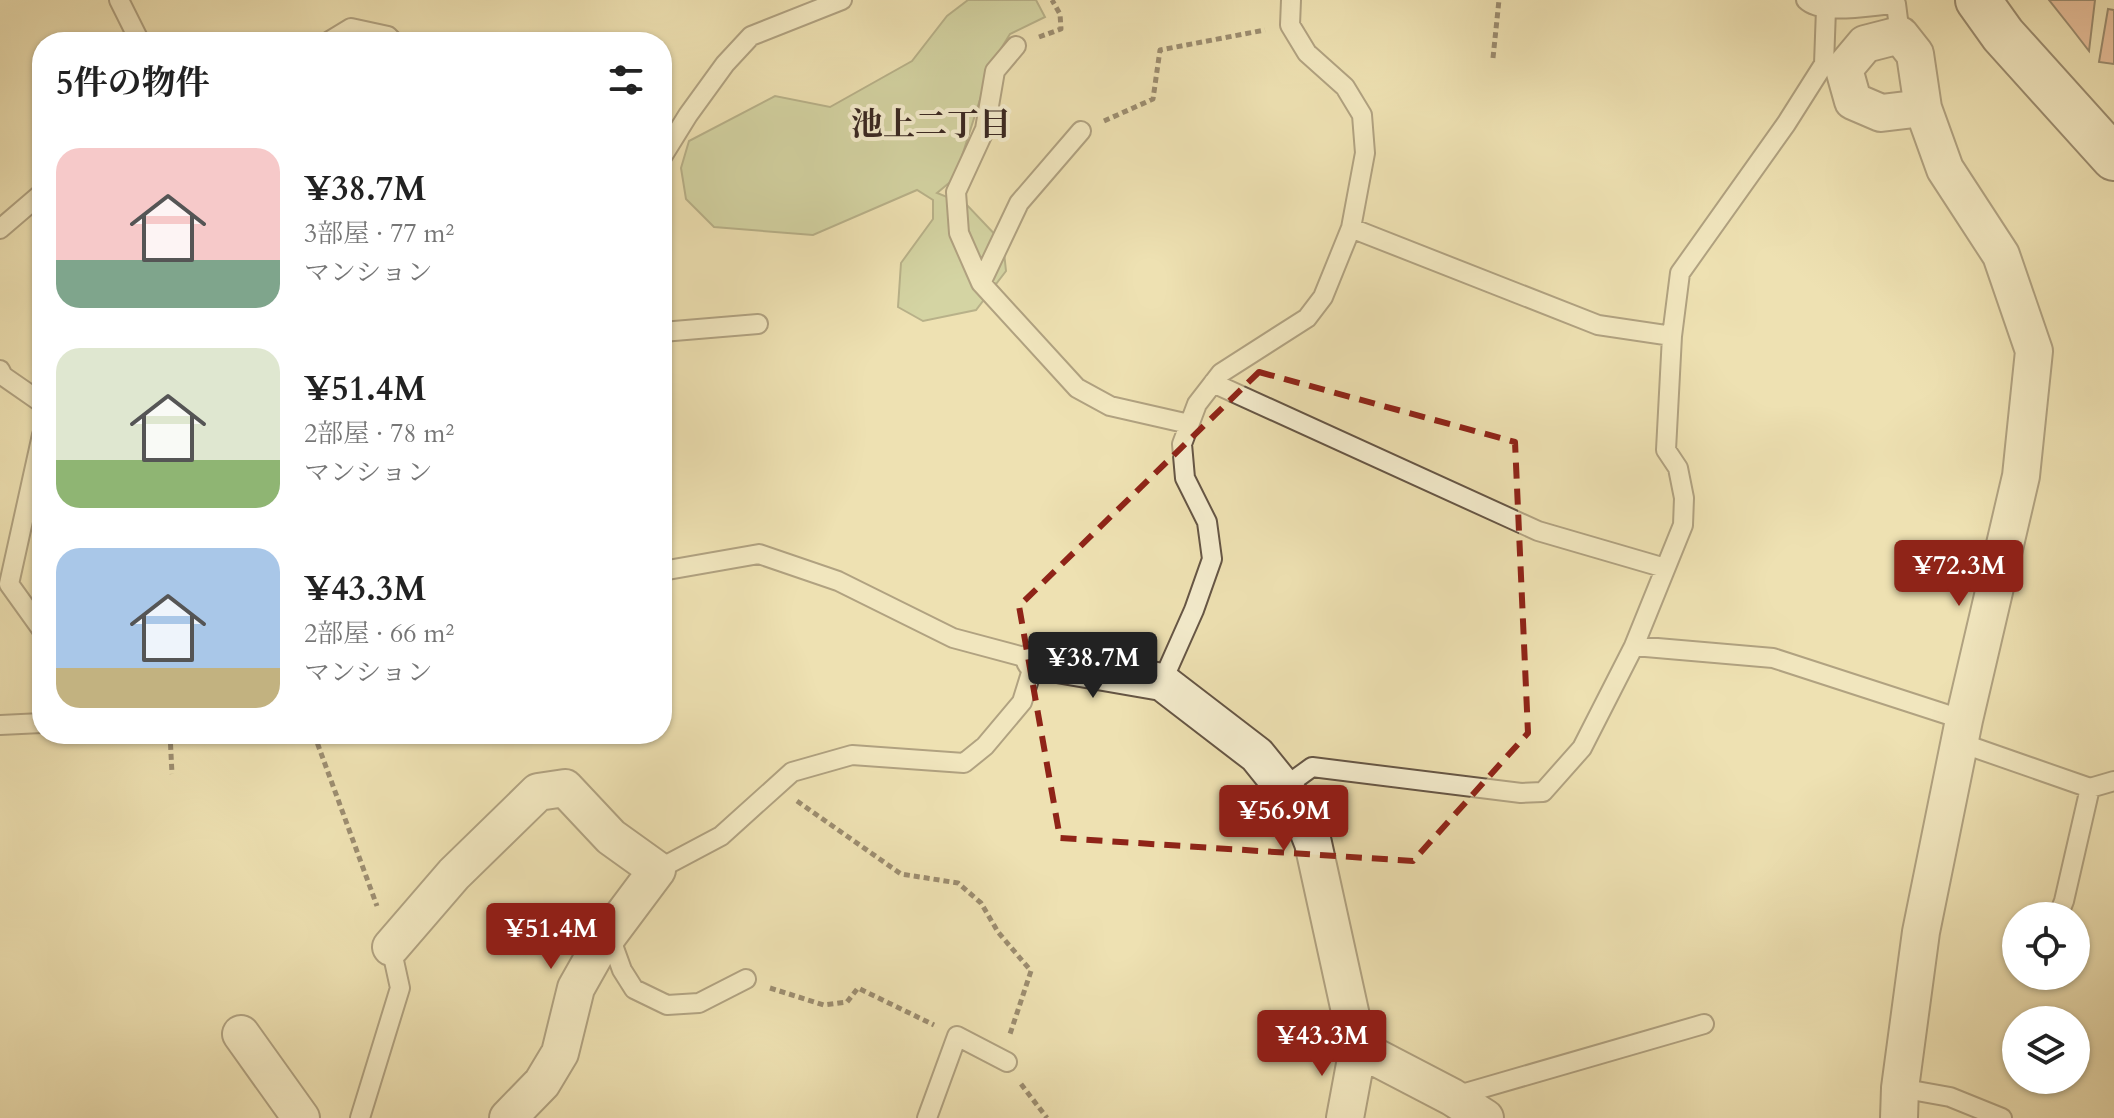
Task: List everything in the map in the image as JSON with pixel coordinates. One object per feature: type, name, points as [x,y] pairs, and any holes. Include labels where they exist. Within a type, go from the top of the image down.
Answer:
[{"type":"street","points":[[1978,0],[2003,35],[2114,158]]},
{"type":"street","points":[[1900,1103],[1921,932],[2021,476],[2034,351],[2001,255],[1945,169],[1923,108],[1915,54],[1900,35],[1865,44],[1844,69],[1853,101],[1881,113],[1923,108]]},
{"type":"street","points":[[1035,660],[1162,682],[1257,755],[1299,807],[1313,843],[1358,1048],[1345,1118]]},
{"type":"street","points":[[391,947],[454,874],[538,792],[565,788],[611,837],[657,870],[609,934],[576,988],[560,1053],[542,1083],[508,1118]]},
{"type":"street","points":[[241,1034],[301,1118]]},
{"type":"street","points":[[1358,1048],[1452,1097],[1485,1118]]},
{"type":"lane","points":[[119,0],[135,32]]},
{"type":"lane","points":[[672,142],[710,84],[751,36],[842,0]]},
{"type":"lane","points":[[1162,682],[1194,610],[1212,559],[1207,522],[1185,478],[1182,444],[1197,404],[1221,373],[1307,318],[1323,297],[1351,228],[1365,153],[1362,115],[1345,87],[1307,53],[1290,25],[1291,0]]},
{"type":"lane","points":[[1806,0],[1811,5],[1826,9],[1896,4],[1900,35]]},
{"type":"lane","points":[[1283,788],[1312,767],[1521,793],[1543,792],[1582,748],[1634,646],[1683,525],[1684,498],[1678,468],[1666,450],[1672,336],[1680,273],[1786,124],[1824,64],[1826,9]]},
{"type":"lane","points":[[344,32],[351,28],[370,32]]},
{"type":"lane","points":[[1016,46],[995,71],[985,129],[956,192],[959,233],[981,283],[1077,388],[1110,406],[1189,424]]},
{"type":"lane","points":[[981,283],[1019,203],[1081,131]]},
{"type":"lane","points":[[0,229],[32,202]]},
{"type":"lane","points":[[1351,228],[1598,325],[1672,336]]},
{"type":"lane","points":[[672,331],[758,324]]},
{"type":"lane","points":[[1,375],[32,396]]},
{"type":"lane","points":[[1213,383],[1538,531],[1665,568]]},
{"type":"lane","points":[[32,480],[9,584],[32,616]]},
{"type":"lane","points":[[657,870],[721,836],[792,772],[852,755],[964,763],[985,746],[1022,702],[1035,660],[953,638],[838,581],[759,554],[672,569]]},
{"type":"lane","points":[[1634,646],[1773,658],[1963,731],[2090,788],[2114,781]]},
{"type":"lane","points":[[0,725],[32,723]]},
{"type":"lane","points":[[2064,902],[2090,788]]},
{"type":"lane","points":[[609,934],[622,970],[634,989],[667,1005],[699,1003],[746,979]]},
{"type":"lane","points":[[360,1118],[400,988],[391,947]]},
{"type":"lane","points":[[1452,1097],[1704,1024]]},
{"type":"lane","points":[[927,1118],[957,1036],[1007,1062]]},
{"type":"lane","points":[[1900,1103],[1950,1097],[2002,1118]]},
{"type":"path","points":[[1016,46],[1061,29],[1060,14],[1052,0]]},
{"type":"path","points":[[1493,58],[1499,0]]},
{"type":"path","points":[[1081,131],[1153,99],[1160,50],[1290,25]]},
{"type":"path","points":[[170,744],[172,774]]},
{"type":"path","points":[[318,744],[391,947]]},
{"type":"path","points":[[776,787],[901,874],[958,883],[981,903],[998,932],[1031,971],[1010,1034],[1007,1062],[1047,1118]]},
{"type":"path","points":[[746,979],[824,1005],[847,1002],[858,988],[957,1036]]},
{"type":"highlighted area","points":[[1259,372],[1515,442],[1528,733],[1413,861],[1060,838],[1019,606]]},
{"type":"green space","points":[[968,0],[1036,0],[1045,17],[1010,34],[991,65],[955,178],[937,193],[967,205],[1003,243],[1006,271],[976,310],[923,321],[898,307],[901,263],[933,219],[933,200],[917,190],[813,235],[714,227],[686,199],[681,168],[689,141],[775,96],[830,107],[912,61],[947,16]]},
{"type":"building","points":[[2049,0],[2095,0],[2089,51],[2072,29]]},
{"type":"building","points":[[2108,9],[2114,10],[2114,64],[2099,62]]},
{"type":"district","name":"池上二丁目","points":[[931,124]]}]
